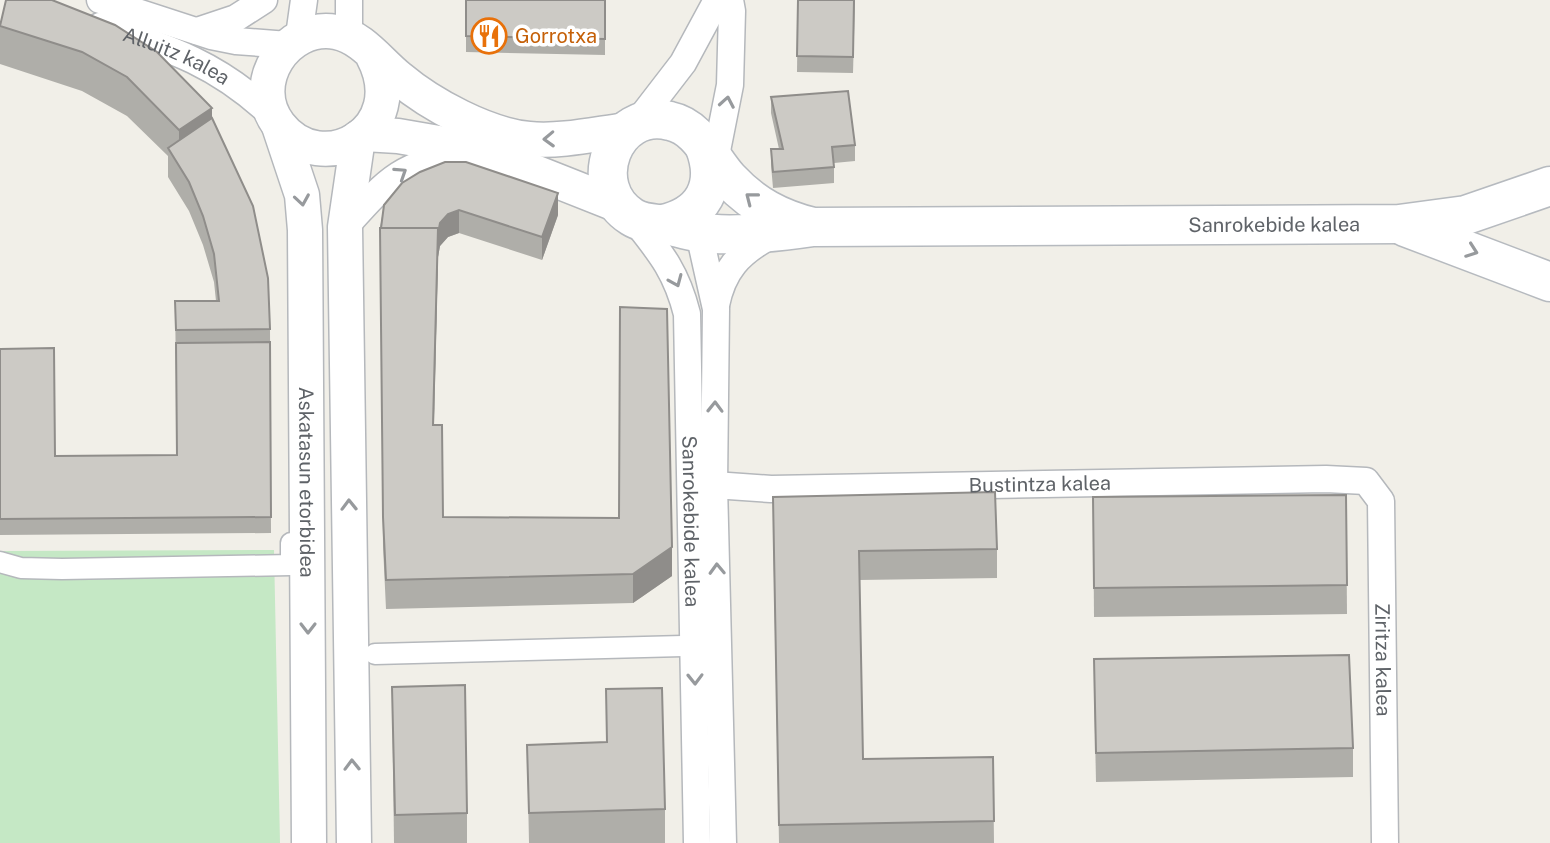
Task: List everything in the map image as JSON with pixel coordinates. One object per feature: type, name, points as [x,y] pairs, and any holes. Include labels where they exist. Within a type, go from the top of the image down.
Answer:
[{"type":"main road","points":[[651,120],[667,120],[683,125],[696,134],[710,171],[769,211],[786,220],[813,227],[775,232],[653,220],[609,190],[606,174],[608,158],[615,142],[631,127],[651,120]]},
{"type":"main road","points":[[653,220],[689,215],[700,205],[710,171]]},
{"type":"main road","points":[[1399,224],[1466,215],[1550,186]]},
{"type":"main road","points":[[1399,224],[1550,282]]},
{"type":"main road","name":"Sanrokebide kalea","points":[[813,227],[1399,224]]},
{"type":"street","name":"Alluitz kalea","points":[[100,0],[236,41],[294,41]]},
{"type":"street","points":[[197,31],[236,18],[264,0]]},
{"type":"street","points":[[304,0],[294,41],[271,69],[269,103],[278,122],[292,138],[308,146],[325,148],[343,146],[361,136],[375,121],[385,88],[381,71],[361,46],[349,0]]},
{"type":"street","points":[[294,41],[318,32],[361,46],[402,81],[465,119],[513,136],[546,139],[631,127],[683,63],[717,0]]},
{"type":"street","points":[[710,171],[730,85],[730,0]]},
{"type":"street","name":"Alluitz kalea","points":[[79,19],[189,56],[236,83],[278,122]]},
{"type":"street","name":"Askatasun etorbidea","points":[[278,122],[302,195],[305,230],[309,843]]},
{"type":"street","points":[[361,136],[398,136],[479,150],[653,220]]},
{"type":"street","name":"Askatasun etorbidea","points":[[354,843],[345,227],[361,136]]},
{"type":"street","points":[[345,227],[380,188],[407,167],[434,158],[479,150]]},
{"type":"street","name":"Sanrokebide kalea","points":[[653,220],[716,309],[714,485],[723,843]]},
{"type":"street","name":"Sanrokebide kalea","points":[[653,220],[680,286],[687,314],[697,843]]},
{"type":"street","points":[[716,309],[719,288],[736,259],[775,232]]},
{"type":"street","name":"Bustintza kalea","points":[[714,485],[786,489],[1326,479],[1366,481]]},
{"type":"street","name":"Ziritza kalea","points":[[1366,481],[1381,501],[1385,843]]},
{"type":"street","name":"Askatasun etorbidea","points":[[0,562],[21,568],[62,569],[291,565],[291,543]]},
{"type":"street","points":[[375,654],[683,646]]},
{"type":"green space","points":[[274,550],[280,843],[0,843],[0,551]]},
{"type":"building","points":[[6,0],[52,0],[115,25],[157,52],[212,108],[179,130],[127,77],[82,52],[0,26]]},
{"type":"building","points":[[466,0],[605,0],[605,39],[466,36]]},
{"type":"building","points":[[798,0],[854,0],[853,57],[797,56]]},
{"type":"building","points":[[848,91],[855,145],[832,147],[834,167],[773,172],[771,149],[783,149],[771,97]]},
{"type":"building","points":[[212,118],[253,206],[268,278],[270,329],[176,330],[175,301],[219,301],[214,254],[203,216],[189,182],[168,148]]},
{"type":"building","points":[[445,162],[466,162],[558,193],[542,237],[459,210],[448,214],[440,223],[438,234],[438,228],[381,228],[384,205],[402,183]]},
{"type":"building","points":[[380,228],[438,228],[433,425],[442,425],[443,517],[619,518],[620,307],[667,309],[672,547],[633,574],[386,580]]},
{"type":"building","points":[[270,342],[271,517],[0,519],[0,349],[54,348],[55,456],[177,455],[176,343]]},
{"type":"building","points":[[995,492],[997,549],[859,551],[863,759],[993,757],[994,821],[779,825],[773,497]]},
{"type":"building","points":[[1346,495],[1347,585],[1094,588],[1093,497]]},
{"type":"building","points":[[1349,655],[1353,748],[1096,753],[1094,659]]},
{"type":"building","points":[[465,685],[467,813],[395,815],[392,687]]},
{"type":"building","points":[[662,688],[665,809],[529,813],[527,745],[607,742],[606,689]]},
{"type":"place","name":"Gorrotxa","points":[[489,36]]}]
